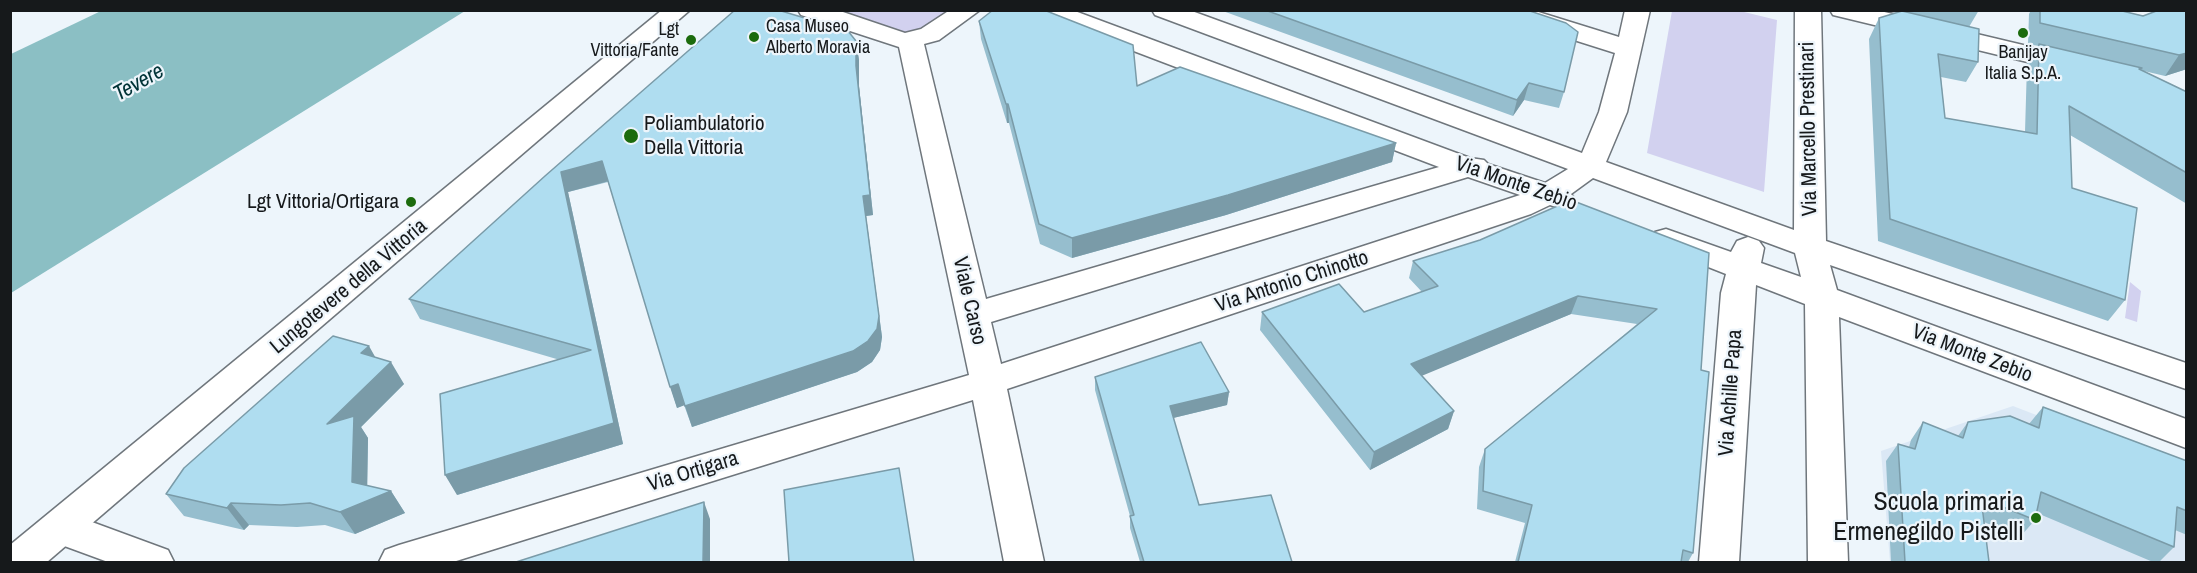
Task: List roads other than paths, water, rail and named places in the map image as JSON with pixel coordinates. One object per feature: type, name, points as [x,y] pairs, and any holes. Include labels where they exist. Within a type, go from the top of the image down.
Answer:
[{"type":"street","name":"Lungotevere della Vittoria","points":[[19,562],[678,10]]},
{"type":"street","points":[[810,10],[890,37],[912,41],[930,35],[968,10]]},
{"type":"street","name":"Via Monte Zebio","points":[[1048,10],[1469,168],[1581,207]]},
{"type":"street","name":"Via Monte Zebio","points":[[1164,10],[1810,247],[2187,376]]},
{"type":"street","points":[[1504,10],[1629,49]]},
{"type":"street","points":[[1589,165],[1604,139],[1638,10]]},
{"type":"street","name":"Via Marcello Prestinari","points":[[1808,10],[1810,247]]},
{"type":"street","points":[[1842,10],[2096,71]]},
{"type":"street","name":"Viale Carso","points":[[912,41],[914,63],[988,382],[1024,562]]},
{"type":"street","points":[[973,315],[1469,168],[1525,143]]},
{"type":"street","name":"Via Antonio Chinotto","points":[[988,382],[1520,207],[1549,195],[1589,165]]},
{"type":"street","name":"Via Achille Papa","points":[[1719,562],[1738,293],[1754,226]]},
{"type":"street","name":"Via Monte Zebio","points":[[1635,227],[2187,434]]},
{"type":"street","points":[[1810,247],[1822,299],[1828,562]]},
{"type":"street","name":"Via Ortigara","points":[[399,562],[988,382]]},
{"type":"street","points":[[62,528],[154,562]]},
{"type":"water","name":"Tevere","points":[[103,10],[465,11],[11,293],[11,54]]},
{"type":"place","name":"Banijay Italia S.p.A.","points":[[2023,33]]},
{"type":"place","name":"Casa Museo Alberto Moravia","points":[[754,37]]},
{"type":"place","name":"Lgt Vittoria/Fante","points":[[691,40]]},
{"type":"place","name":"Poliambulatorio Della Vittoria","points":[[631,136]]},
{"type":"place","name":"Lgt Vittoria/Ortigara","points":[[411,202]]},
{"type":"place","name":"Scuola primaria Ermenegildo Pistelli","points":[[2036,518]]}]
